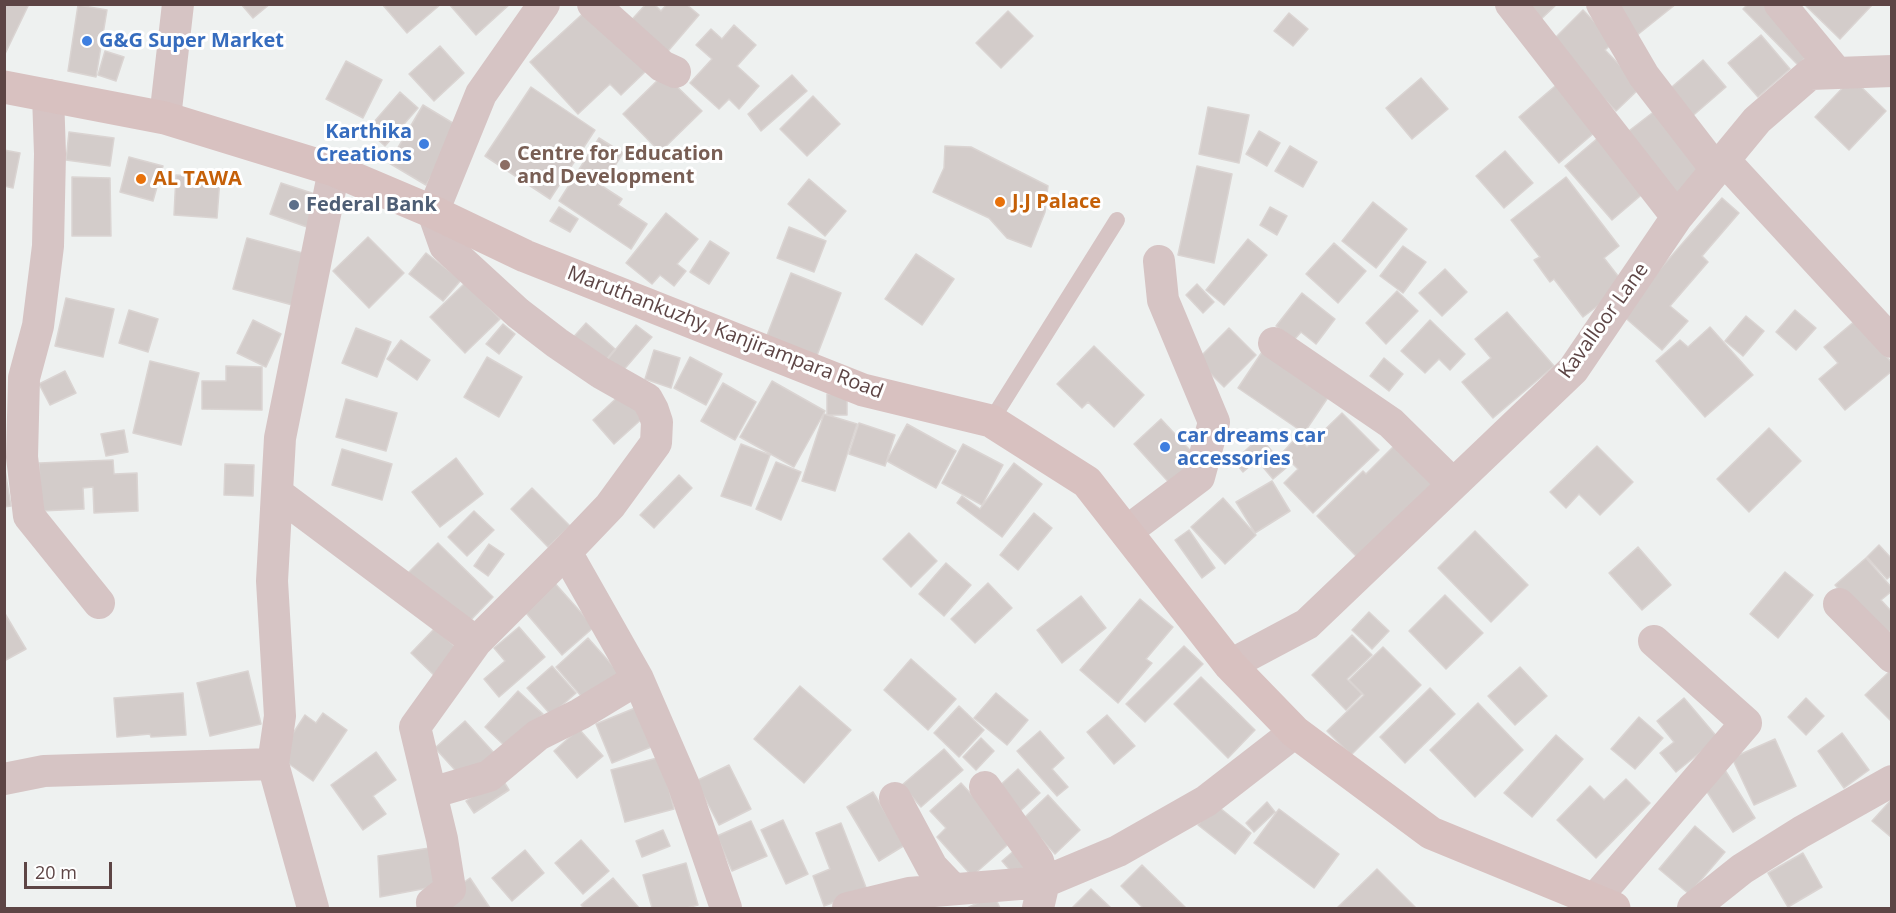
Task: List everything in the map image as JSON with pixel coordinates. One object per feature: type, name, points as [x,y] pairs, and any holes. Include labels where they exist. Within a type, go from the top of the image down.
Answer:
[{"type":"main road","name":"Maruthankuzhy, Kanjirampara Road","points":[[4,87],[165,118],[334,170],[433,212],[525,256],[863,390],[991,421],[1087,482],[1230,665],[1295,732],[1431,833],[1590,903]]},
{"type":"street","points":[[165,118],[178,4]]},
{"type":"street","points":[[593,4],[662,66],[675,72]]},
{"type":"street","points":[[1512,4],[1677,217]]},
{"type":"street","points":[[1602,4],[1644,76],[1720,164],[1892,342]]},
{"type":"street","points":[[1780,4],[1837,73]]},
{"type":"street","points":[[433,909],[432,903],[450,889],[442,839],[415,728],[476,642],[610,506],[656,443],[657,422],[647,399],[601,373],[518,313],[445,246],[433,212],[481,94],[540,7]]},
{"type":"street","name":"Kavalloor Lane","points":[[1230,665],[1307,624],[1572,370],[1677,217],[1757,120],[1810,74],[1892,71]]},
{"type":"street","points":[[48,95],[50,154],[48,246],[38,326],[13,427],[22,457],[29,516],[99,603]]},
{"type":"street","points":[[313,909],[273,764],[280,716],[272,581],[280,438],[334,170]]},
{"type":"street","points":[[1126,532],[1199,477],[1214,423],[1163,300],[1159,261]]},
{"type":"street","points":[[1274,343],[1390,423],[1453,484]]},
{"type":"street","points":[[277,493],[476,642]]},
{"type":"street","points":[[566,552],[639,679],[684,783],[726,909]]},
{"type":"street","points":[[1839,604],[1892,657]]},
{"type":"street","points":[[1590,903],[1746,723],[1654,641]]},
{"type":"street","points":[[431,793],[489,776],[538,735],[580,714],[639,679]]},
{"type":"street","points":[[848,909],[909,893],[952,889],[1041,895],[1206,801],[1295,732]]},
{"type":"street","points":[[4,779],[44,771],[273,764]]},
{"type":"street","points":[[1694,909],[1742,869],[1801,832],[1892,782]]},
{"type":"street","points":[[985,787],[1038,861],[1041,895]]},
{"type":"street","points":[[895,798],[932,867],[952,889]]},
{"type":"lane","points":[[991,421],[1117,220]]},
{"type":"building","points":[[4,4],[29,4],[4,56]]},
{"type":"building","points":[[241,4],[270,4],[253,18]]},
{"type":"building","points":[[382,4],[441,4],[407,33]]},
{"type":"building","points":[[449,4],[510,4],[476,35]]},
{"type":"building","points":[[646,4],[654,4],[661,11],[667,4],[686,4],[699,15],[663,57],[627,25]]},
{"type":"building","points":[[1522,4],[1557,4],[1538,22]]},
{"type":"building","points":[[1611,4],[1676,4],[1636,36]]},
{"type":"building","points":[[1748,4],[1767,4],[1812,51],[1798,65],[1743,9]]},
{"type":"building","points":[[1804,4],[1873,4],[1840,39]]},
{"type":"building","name":"G&G Super Market","points":[[78,5],[107,10],[96,77],[68,71]]},
{"type":"building","points":[[589,8],[647,70],[621,95],[610,84],[578,114],[530,62]]},
{"type":"building","points":[[1583,10],[1614,42],[1605,50],[1641,87],[1616,111],[1550,43]]},
{"type":"building","points":[[1008,11],[1033,36],[1001,68],[976,43]]},
{"type":"building","points":[[1289,13],[1308,29],[1293,46],[1274,31]]},
{"type":"building","points":[[734,25],[756,45],[737,66],[759,86],[739,109],[729,99],[719,109],[690,83],[712,59],[696,45],[711,29],[722,39]]},
{"type":"building","points":[[1761,35],[1790,69],[1758,97],[1728,63]]},
{"type":"building","points":[[440,46],[464,73],[434,101],[409,74]]},
{"type":"building","points":[[105,51],[124,57],[116,81],[98,75]]},
{"type":"building","points":[[1703,60],[1726,87],[1689,119],[1666,92]]},
{"type":"building","points":[[346,61],[382,80],[363,118],[326,99]]},
{"type":"building","points":[[664,74],[702,111],[660,152],[623,114]]},
{"type":"building","points":[[792,75],[807,91],[761,131],[748,114]]},
{"type":"building","points":[[1421,78],[1448,109],[1412,139],[1386,108]]},
{"type":"building","points":[[1852,78],[1886,111],[1849,150],[1815,117]]},
{"type":"building","points":[[1561,81],[1601,127],[1559,163],[1519,117]]},
{"type":"building","points":[[531,87],[595,130],[550,199],[485,156]]},
{"type":"building","points":[[400,92],[418,108],[385,146],[367,130]]},
{"type":"building","points":[[813,96],[840,124],[807,156],[780,129]]},
{"type":"building","points":[[423,105],[461,128],[426,185],[389,163]]},
{"type":"building","points":[[1208,107],[1249,115],[1239,163],[1199,154]]},
{"type":"building","points":[[1656,110],[1706,173],[1670,200],[1621,137]]},
{"type":"building","points":[[1259,131],[1280,143],[1267,166],[1246,154]]},
{"type":"building","points":[[69,132],[114,138],[110,166],[66,160]]},
{"type":"building","points":[[1599,137],[1646,191],[1612,220],[1565,166]]},
{"type":"building","points":[[599,138],[623,153],[602,186],[622,199],[618,205],[647,224],[631,249],[559,201]]},
{"type":"building","name":"J.J Palace","points":[[945,146],[971,147],[1048,186],[1045,212],[1031,247],[1007,238],[989,218],[933,192],[944,168]]},
{"type":"building","points":[[1290,146],[1317,162],[1303,187],[1275,171]]},
{"type":"building","points":[[4,150],[20,153],[13,188],[4,186]]},
{"type":"building","points":[[1505,151],[1533,183],[1504,208],[1476,176]]},
{"type":"building","name":"AL TAWA","points":[[129,157],[163,166],[153,201],[120,192]]},
{"type":"building","points":[[1197,166],[1232,174],[1214,263],[1178,255]]},
{"type":"building","points":[[176,175],[220,178],[217,218],[174,215]]},
{"type":"building","points":[[72,177],[110,178],[111,236],[72,236]]},
{"type":"building","points":[[1566,177],[1619,246],[1604,258],[1625,285],[1583,317],[1554,279],[1550,282],[1534,260],[1540,257],[1511,220]]},
{"type":"building","points":[[809,179],[846,211],[825,236],[788,204]]},
{"type":"building","name":"Federal Bank","points":[[281,183],[318,195],[307,227],[270,214]]},
{"type":"building","points":[[1722,198],[1739,213],[1702,256],[1708,262],[1670,306],[1688,321],[1662,350],[1621,314]]},
{"type":"building","points":[[1373,202],[1407,229],[1376,268],[1342,241]]},
{"type":"building","points":[[559,207],[578,219],[570,232],[550,221]]},
{"type":"building","points":[[1270,207],[1287,216],[1277,235],[1260,225]]},
{"type":"building","points":[[666,213],[698,239],[677,264],[686,271],[674,286],[660,275],[652,284],[626,263]]},
{"type":"building","points":[[789,227],[826,241],[814,272],[777,258]]},
{"type":"building","points":[[368,237],[404,273],[369,308],[333,271]]},
{"type":"building","points":[[247,238],[310,255],[296,306],[233,289]]},
{"type":"building","points":[[1248,239],[1267,255],[1224,305],[1206,290]]},
{"type":"building","points":[[710,241],[729,253],[709,284],[690,272]]},
{"type":"building","points":[[1334,243],[1366,271],[1338,303],[1306,274]]},
{"type":"building","points":[[1403,246],[1426,262],[1403,293],[1380,276]]},
{"type":"building","points":[[426,253],[461,280],[443,301],[409,274]]},
{"type":"building","points":[[916,254],[954,279],[922,325],[885,299]]},
{"type":"building","points":[[1445,269],[1467,292],[1442,316],[1419,293]]},
{"type":"building","points":[[791,273],[841,293],[816,358],[766,338]]},
{"type":"building","points":[[465,283],[500,319],[465,353],[430,317]]},
{"type":"building","points":[[1197,284],[1214,302],[1203,313],[1186,295]]},
{"type":"building","points":[[1397,291],[1418,311],[1386,344],[1366,323]]},
{"type":"building","points":[[1302,293],[1335,319],[1316,344],[1301,332],[1294,340],[1276,326]]},
{"type":"building","points":[[66,298],[114,309],[103,357],[55,346]]},
{"type":"building","points":[[129,310],[158,319],[148,352],[119,343]]},
{"type":"building","points":[[1795,310],[1816,328],[1796,350],[1776,332]]},
{"type":"building","points":[[1507,312],[1554,366],[1493,418],[1462,382],[1491,358],[1475,339]]},
{"type":"building","points":[[1746,316],[1764,331],[1743,356],[1725,341]]},
{"type":"building","points":[[253,320],[281,334],[266,367],[237,353]]},
{"type":"building","points":[[1430,320],[1465,354],[1450,370],[1439,359],[1425,373],[1401,351]]},
{"type":"building","points":[[1856,320],[1892,363],[1892,371],[1845,410],[1819,379],[1838,363],[1824,347]]},
{"type":"building","points":[[586,323],[615,349],[601,366],[570,341]]},
{"type":"building","points":[[503,324],[515,334],[499,354],[486,344]]},
{"type":"building","points":[[636,325],[652,337],[621,373],[606,361]]},
{"type":"building","points":[[1710,327],[1753,375],[1705,417],[1656,361],[1680,340],[1688,347]]},
{"type":"building","points":[[356,328],[391,342],[377,377],[342,363]]},
{"type":"building","points":[[1229,328],[1256,355],[1224,387],[1197,360]]},
{"type":"building","points":[[401,340],[430,360],[417,380],[387,359]]},
{"type":"building","points":[[1094,346],[1144,395],[1114,427],[1088,402],[1082,408],[1057,384]]},
{"type":"building","points":[[1264,349],[1331,393],[1304,433],[1238,388]]},
{"type":"building","points":[[654,350],[680,358],[671,388],[645,379]]},
{"type":"building","points":[[487,357],[522,377],[499,417],[464,397]]},
{"type":"building","points":[[690,357],[722,374],[706,405],[674,388]]},
{"type":"building","points":[[1384,358],[1403,374],[1389,391],[1370,376]]},
{"type":"building","points":[[150,361],[199,373],[181,445],[133,433]]},
{"type":"building","points":[[226,366],[262,367],[262,410],[202,409],[202,381],[226,381]]},
{"type":"building","points":[[65,371],[76,393],[50,405],[39,384]]},
{"type":"building","points":[[772,381],[825,411],[794,467],[740,437]]},
{"type":"building","points":[[723,383],[756,402],[735,440],[701,421]]},
{"type":"building","points":[[623,392],[645,416],[614,444],[593,420]]},
{"type":"building","points":[[827,394],[847,394],[847,415],[827,415]]},
{"type":"building","points":[[346,399],[397,413],[386,451],[336,437]]},
{"type":"building","points":[[1342,413],[1379,450],[1313,513],[1284,483],[1298,469],[1282,453],[1297,437],[1307,447]]},
{"type":"building","points":[[824,414],[857,424],[835,491],[802,481]]},
{"type":"building","points":[[1161,419],[1201,462],[1173,487],[1134,444]]},
{"type":"building","points":[[859,423],[895,435],[885,466],[849,454]]},
{"type":"building","points":[[907,424],[956,451],[936,488],[887,461]]},
{"type":"building","points":[[1769,428],[1801,461],[1749,512],[1717,479]]},
{"type":"building","points":[[124,430],[128,452],[106,456],[101,434]]},
{"type":"building","points":[[1260,437],[1286,468],[1273,479],[1257,460],[1243,472],[1234,461]]},
{"type":"building","points":[[741,444],[770,455],[751,506],[721,496]]},
{"type":"building","points":[[963,444],[1003,465],[982,505],[942,483]]},
{"type":"building","points":[[1396,444],[1434,482],[1358,558],[1317,516],[1363,471],[1366,474]]},
{"type":"building","points":[[1597,446],[1633,482],[1600,515],[1579,494],[1566,508],[1550,492]]},
{"type":"building","points":[[342,449],[392,464],[382,500],[332,485]]},
{"type":"building","points":[[456,458],[483,494],[440,527],[412,492]]},
{"type":"building","points":[[113,460],[114,474],[137,473],[138,511],[94,513],[93,487],[83,488],[84,509],[41,511],[39,463]]},
{"type":"building","points":[[776,462],[801,472],[781,520],[756,509]]},
{"type":"building","points":[[1014,463],[1042,484],[1002,537],[957,503],[962,496],[980,509]]},
{"type":"building","points":[[4,464],[11,506],[4,507]]},
{"type":"building","points":[[225,464],[254,465],[253,496],[224,495]]},
{"type":"building","points":[[679,475],[692,488],[654,528],[640,515]]},
{"type":"building","points":[[1272,481],[1290,511],[1255,533],[1236,502]]},
{"type":"building","points":[[532,488],[570,526],[548,547],[511,509]]},
{"type":"building","points":[[1223,498],[1256,535],[1225,564],[1191,527]]},
{"type":"building","points":[[474,511],[494,530],[467,556],[448,537]]},
{"type":"building","points":[[1034,513],[1052,528],[1018,570],[1000,555]]},
{"type":"building","points":[[1189,530],[1215,568],[1202,578],[1175,540]]},
{"type":"building","points":[[1475,531],[1528,585],[1491,622],[1438,568]]},
{"type":"building","points":[[909,533],[937,561],[911,587],[883,559]]},
{"type":"building","points":[[438,543],[493,597],[464,627],[405,576]]},
{"type":"building","points":[[489,544],[504,554],[488,576],[474,566]]},
{"type":"building","points":[[1879,545],[1892,559],[1892,575],[1887,579],[1867,557]]},
{"type":"building","points":[[1638,547],[1671,585],[1642,610],[1609,573]]},
{"type":"building","points":[[1866,558],[1892,588],[1892,591],[1881,600],[1892,612],[1892,629],[1882,638],[1835,585]]},
{"type":"building","points":[[946,563],[971,585],[944,616],[919,594]]},
{"type":"building","points":[[1785,572],[1813,595],[1778,638],[1750,614]]},
{"type":"building","points":[[552,580],[594,627],[562,655],[521,607]]},
{"type":"building","points":[[988,583],[1012,608],[975,643],[951,619]]},
{"type":"building","points":[[1445,595],[1483,633],[1446,669],[1409,631]]},
{"type":"building","points":[[1081,596],[1106,628],[1062,663],[1037,630]]},
{"type":"building","points":[[1140,599],[1173,627],[1146,659],[1152,663],[1118,703],[1080,670]]},
{"type":"building","points":[[4,612],[26,649],[4,661]]},
{"type":"building","points":[[1369,612],[1389,631],[1372,649],[1352,630]]},
{"type":"building","points":[[519,627],[545,657],[499,697],[484,679],[505,661],[494,648]]},
{"type":"building","points":[[435,628],[464,655],[440,681],[411,653]]},
{"type":"building","points":[[1352,635],[1372,655],[1347,679],[1362,694],[1346,710],[1312,675]]},
{"type":"building","points":[[588,638],[621,675],[588,704],[556,667]]},
{"type":"building","points":[[1184,646],[1203,664],[1145,722],[1126,704]]},
{"type":"building","points":[[1383,647],[1421,685],[1351,755],[1327,731],[1364,695],[1349,680]]},
{"type":"building","points":[[911,659],[956,699],[928,730],[884,690]]},
{"type":"building","points":[[552,666],[576,693],[551,715],[527,688]]},
{"type":"building","points":[[1520,667],[1547,696],[1515,725],[1488,696]]},
{"type":"building","points":[[248,671],[261,724],[210,736],[197,683]]},
{"type":"building","points":[[1890,671],[1892,672],[1892,722],[1865,695]]},
{"type":"building","points":[[1201,677],[1255,730],[1228,758],[1174,704]]},
{"type":"building","points":[[800,686],[851,730],[804,783],[754,739]]},
{"type":"building","points":[[1430,688],[1455,714],[1405,763],[1380,737]]},
{"type":"building","points":[[518,691],[543,714],[509,750],[485,727]]},
{"type":"building","points":[[183,693],[186,735],[151,737],[150,734],[117,737],[114,698]]},
{"type":"building","points":[[996,693],[1028,720],[1007,745],[974,718]]},
{"type":"building","points":[[1684,698],[1718,738],[1676,772],[1660,753],[1674,742],[1657,721]]},
{"type":"building","points":[[1806,698],[1824,716],[1806,735],[1788,717]]},
{"type":"building","points":[[1478,703],[1523,750],[1475,797],[1430,750]]},
{"type":"building","points":[[640,706],[656,745],[612,763],[596,724]]},
{"type":"building","points":[[959,706],[984,730],[959,757],[934,733]]},
{"type":"building","points":[[323,713],[347,730],[313,781],[278,756],[305,715],[316,723]]},
{"type":"building","points":[[1107,715],[1135,746],[1114,764],[1087,732]]},
{"type":"building","points":[[1639,717],[1663,738],[1635,769],[1611,749]]},
{"type":"building","points":[[465,721],[495,754],[465,781],[435,748]]},
{"type":"building","points":[[579,729],[603,756],[577,778],[554,751]]},
{"type":"building","points":[[1040,731],[1064,758],[1052,769],[1068,787],[1057,796],[1017,751]]},
{"type":"building","points":[[1842,733],[1869,770],[1844,788],[1818,751]]},
{"type":"building","points":[[1556,735],[1583,759],[1532,817],[1504,793]]},
{"type":"building","points":[[981,738],[994,751],[976,770],[963,757]]},
{"type":"building","points":[[1775,739],[1796,786],[1754,805],[1732,758]]},
{"type":"building","points":[[944,749],[963,770],[921,807],[902,785]]},
{"type":"building","points":[[376,752],[396,780],[373,796],[386,814],[363,830],[331,785]]},
{"type":"building","points":[[661,757],[674,809],[625,822],[611,770]]},
{"type":"building","points":[[729,765],[751,809],[719,825],[696,781]]},
{"type":"building","points":[[1018,769],[1040,793],[1018,813],[996,789]]},
{"type":"building","points":[[1725,770],[1755,818],[1733,832],[1702,784]]},
{"type":"building","points":[[501,777],[509,790],[474,813],[466,801]]},
{"type":"building","points":[[1626,779],[1650,803],[1596,858],[1557,820],[1590,786],[1604,800]]},
{"type":"building","points":[[961,783],[1013,840],[972,876],[937,837],[946,828],[930,811]]},
{"type":"building","points":[[873,792],[905,845],[879,861],[847,807]]},
{"type":"building","points":[[1048,795],[1080,830],[1055,854],[1023,819]]},
{"type":"building","points":[[1892,799],[1892,838],[1872,821]]},
{"type":"building","points":[[1267,802],[1275,812],[1254,832],[1246,823]]},
{"type":"building","points":[[1215,804],[1251,833],[1235,854],[1198,825]]},
{"type":"building","points":[[1279,809],[1339,854],[1314,888],[1254,843]]},
{"type":"building","points":[[783,820],[808,874],[786,884],[761,830]]},
{"type":"building","points":[[751,821],[767,856],[732,871],[717,836]]},
{"type":"building","points":[[841,823],[867,890],[824,906],[813,876],[830,869],[816,833]]},
{"type":"building","points":[[1695,826],[1725,852],[1689,894],[1659,869]]},
{"type":"building","points":[[663,830],[670,846],[642,857],[636,841]]},
{"type":"building","points":[[581,840],[609,871],[583,894],[555,863]]},
{"type":"building","points":[[436,847],[443,885],[380,897],[378,856]]},
{"type":"building","points":[[1016,849],[1028,864],[1015,876],[1002,861]]},
{"type":"building","points":[[525,850],[544,873],[512,901],[492,878]]},
{"type":"building","points":[[1803,853],[1822,887],[1788,907],[1768,873]]},
{"type":"building","points":[[686,863],[698,905],[687,908],[652,908],[643,875]]},
{"type":"building","points":[[1142,865],[1186,908],[1143,908],[1121,886]]},
{"type":"building","points":[[1377,869],[1416,908],[1337,908]]},
{"type":"building","points":[[470,878],[490,908],[440,908],[435,902]]},
{"type":"building","points":[[613,878],[639,908],[584,908],[581,905]]},
{"type":"building","points":[[1091,889],[1111,908],[1072,908]]},
{"type":"building","points":[[994,895],[1000,908],[967,908]]},
{"type":"place","name":"G&G Super Market","points":[[87,41]]},
{"type":"place","name":"Karthika Creations","points":[[424,144]]},
{"type":"place","name":"Centre for Education and Development","points":[[505,165]]},
{"type":"place","name":"AL TAWA","points":[[141,179]]},
{"type":"place","name":"J.J Palace","points":[[1000,202]]},
{"type":"place","name":"Federal Bank","points":[[294,205]]},
{"type":"place","name":"car dreams car accessories","points":[[1165,447]]}]
